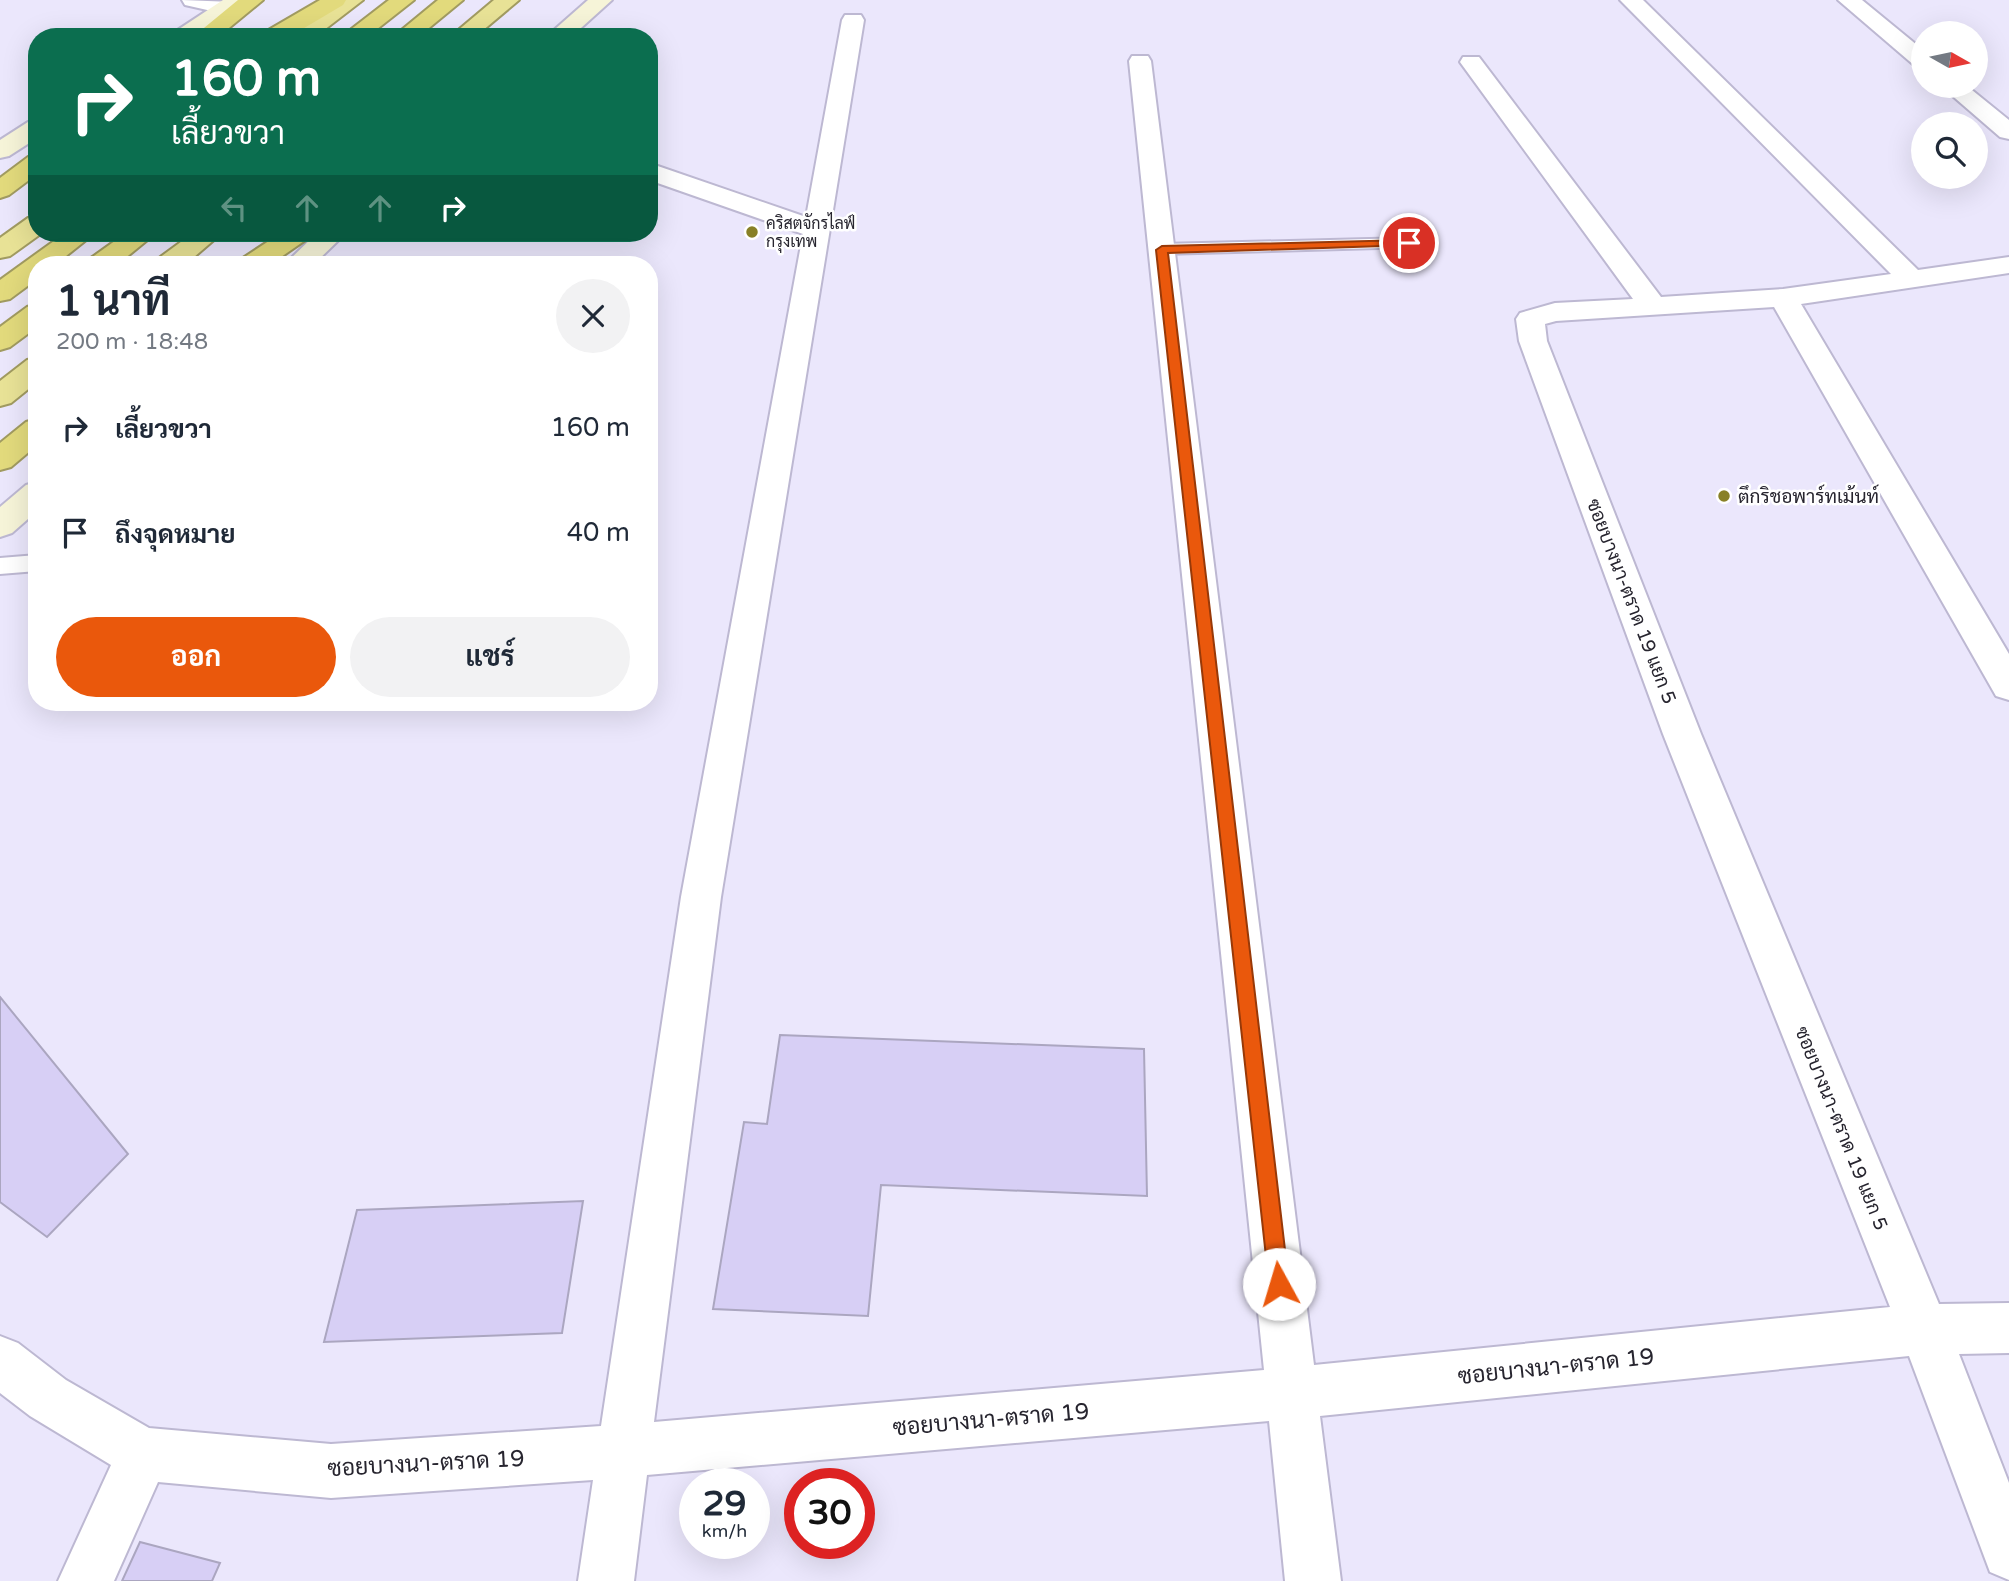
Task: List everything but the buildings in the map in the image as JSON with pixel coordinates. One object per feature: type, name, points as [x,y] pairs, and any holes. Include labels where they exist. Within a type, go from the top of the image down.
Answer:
[{"type":"highway","points":[[216,28],[253,0]]},
{"type":"highway","points":[[288,28],[335,0]]},
{"type":"highway","points":[[313,28],[352,0]]},
{"type":"highway","points":[[364,28],[403,0]]},
{"type":"highway","points":[[416,28],[453,0]]},
{"type":"highway","points":[[472,28],[508,0]]},
{"type":"highway","points":[[0,190],[28,169]]},
{"type":"highway","points":[[0,196],[28,180]]},
{"type":"highway","points":[[0,250],[28,230]]},
{"type":"highway","points":[[50,256],[70,242]]},
{"type":"highway","points":[[112,256],[131,242]]},
{"type":"highway","points":[[179,256],[197,242]]},
{"type":"highway","points":[[250,256],[279,242]]},
{"type":"highway","points":[[0,293],[28,272]]},
{"type":"highway","points":[[0,341],[28,320]]},
{"type":"highway","points":[[0,396],[28,374]]},
{"type":"highway","points":[[0,459],[28,436]]},
{"type":"main road","points":[[568,28],[601,0]]},
{"type":"main road","points":[[192,28],[231,3]]},
{"type":"main road","points":[[0,151],[28,133]]},
{"type":"main road","points":[[307,256],[323,242]]},
{"type":"main road","points":[[0,525],[28,501]]},
{"type":"street","points":[[193,0],[231,3]]},
{"type":"street","points":[[1631,0],[1911,278]]},
{"type":"street","points":[[1849,0],[1911,51]]},
{"type":"street","points":[[606,1581],[701,897],[853,20]]},
{"type":"street","points":[[1140,61],[1313,1581]]},
{"type":"street","points":[[1471,62],[1653,306]]},
{"type":"street","points":[[1968,98],[2009,132]]},
{"type":"street","points":[[658,174],[816,230]]},
{"type":"street","name":"ซอยบางนา-ตราด 19 แยก 5","points":[[1924,1329],[1682,734],[1533,341],[1530,319],[1555,312],[1783,299],[2009,265]]},
{"type":"street","points":[[1783,299],[2009,686]]},
{"type":"street","name":"ซอยบางนา-ตราด 19","points":[[0,1361],[48,1398],[143,1454],[331,1471],[625,1451],[1292,1393],[1924,1329],[2009,1328]]},
{"type":"street","points":[[1924,1329],[2009,1553]]},
{"type":"street","points":[[86,1581],[143,1454]]},
{"type":"lane","points":[[1162,250],[1409,243]]},
{"type":"lane","points":[[0,566],[28,564]]},
{"type":"place","name":"คริสตจักรไลฟ์ กรุงเทพ","points":[[752,232]]},
{"type":"place","name":"ตึกริชอพาร์ทเม้นท์","points":[[1724,496]]},
{"type":"route","points":[[1279,1284],[1162,250],[1409,243]]}]
